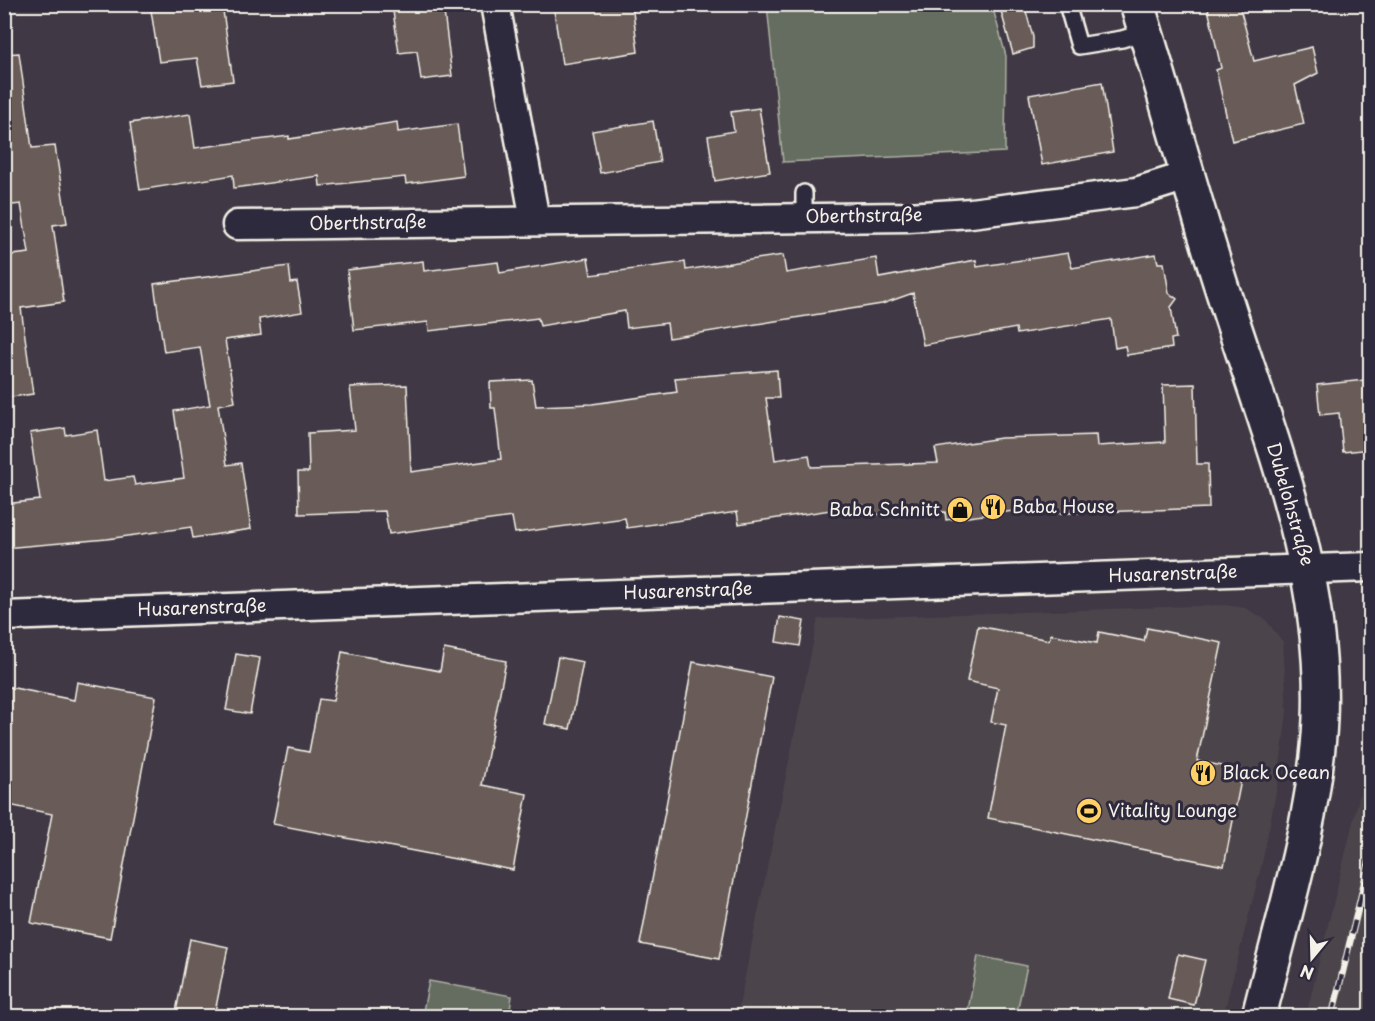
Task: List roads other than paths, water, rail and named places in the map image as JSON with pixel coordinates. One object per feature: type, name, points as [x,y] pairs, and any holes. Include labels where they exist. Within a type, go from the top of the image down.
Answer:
[{"type":"main road","name":"Dubelohstraße","points":[[1141,18],[1190,175],[1225,299],[1278,456],[1309,568],[1316,626],[1320,718],[1312,799],[1259,1017]]},
{"type":"street","points":[[495,4],[535,220]]},
{"type":"street","name":"Oberthstraße","points":[[237,225],[535,220],[804,205],[908,217],[971,213],[1136,192],[1190,175]]},
{"type":"street","name":"Husarenstraße","points":[[4,616],[1371,567]]},
{"type":"lane","points":[[1066,4],[1079,46],[1122,39],[1141,18]]},
{"type":"railway","points":[[1332,1016],[1370,859]]},
{"type":"place","name":"Baba House","points":[[993,507]]},
{"type":"place","name":"Baba Schnitt","points":[[960,510]]},
{"type":"place","name":"Black Ocean","points":[[1203,773]]},
{"type":"place","name":"Vitality Lounge","points":[[1089,811]]}]
